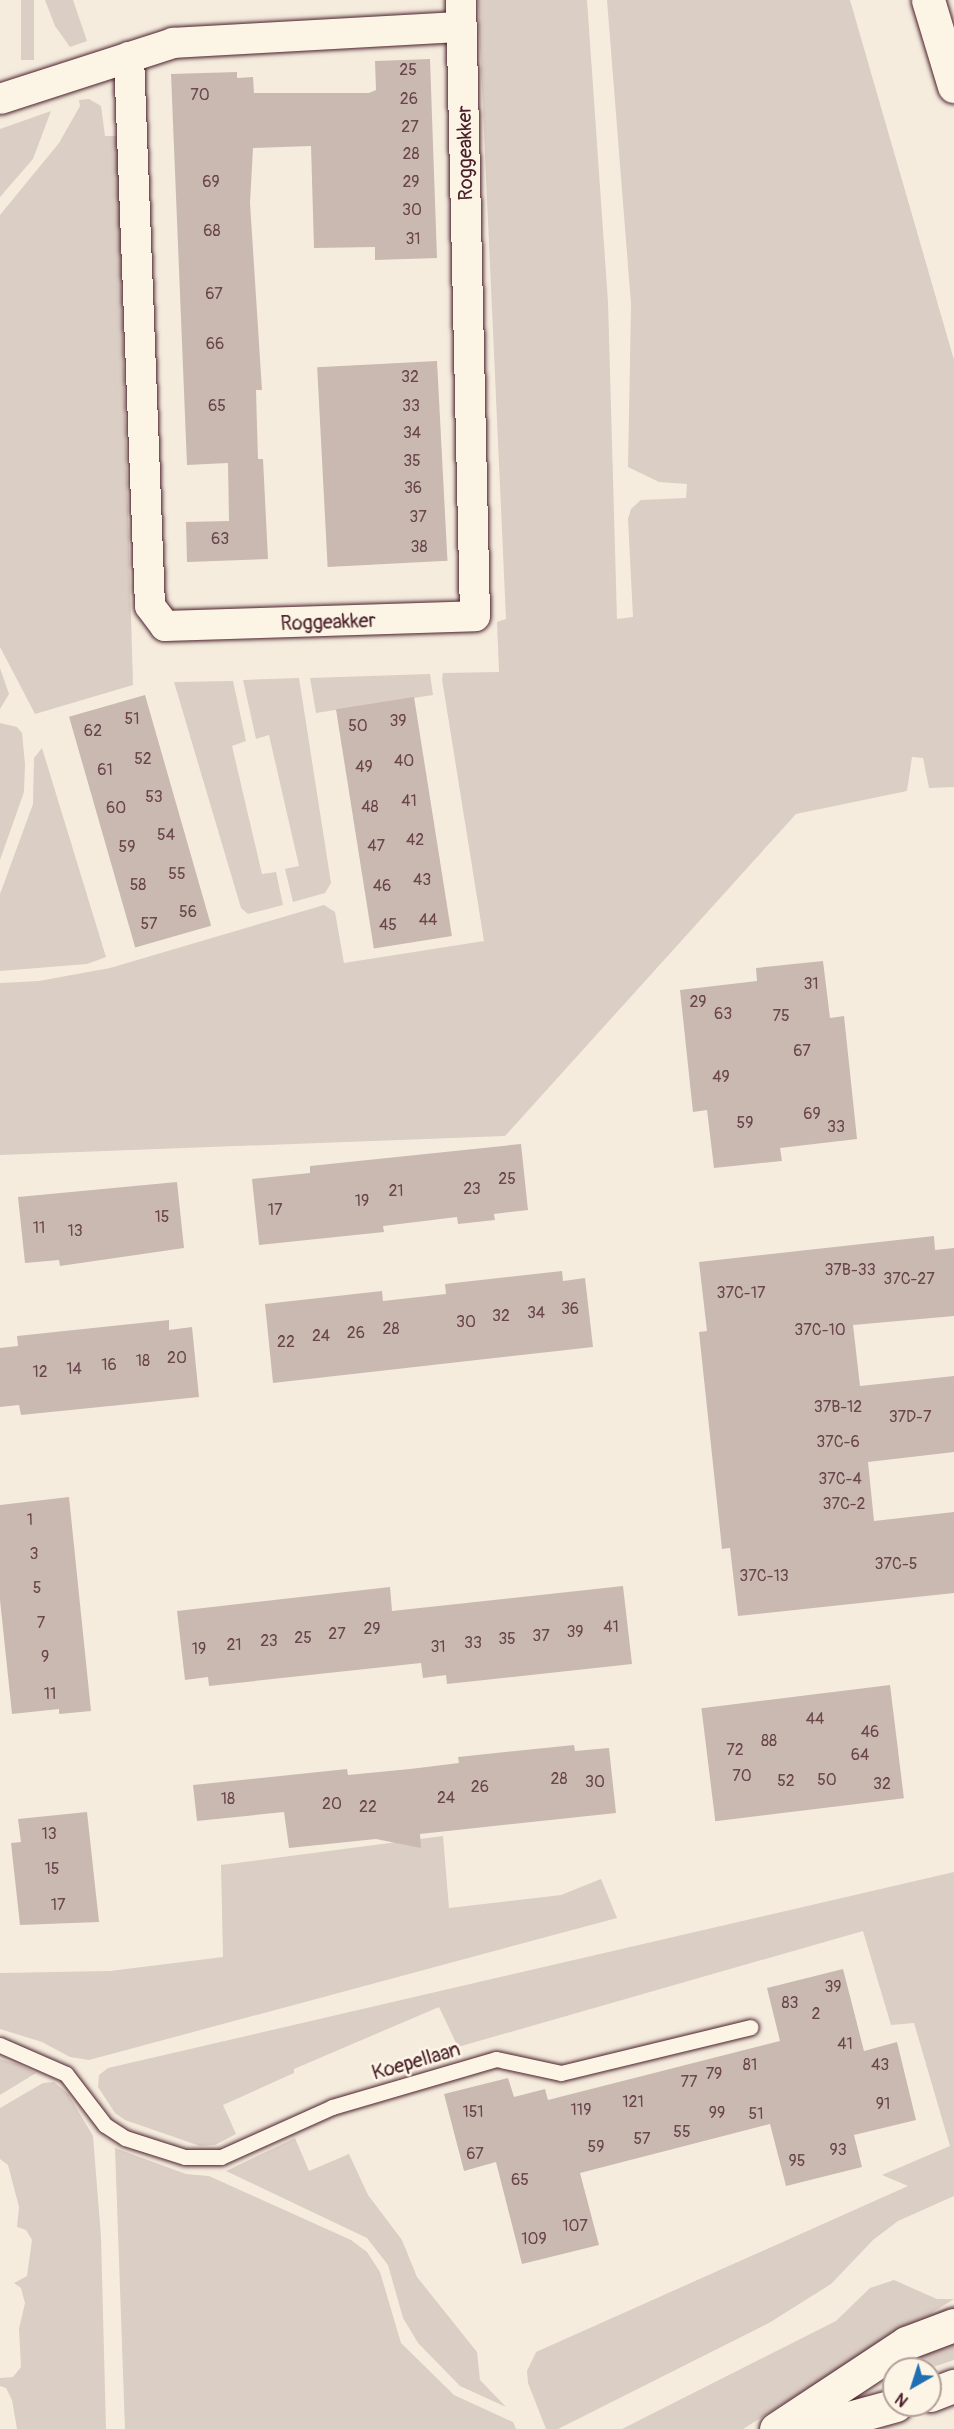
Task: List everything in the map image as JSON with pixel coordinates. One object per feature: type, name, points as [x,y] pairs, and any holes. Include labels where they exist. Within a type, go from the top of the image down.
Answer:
[{"type":"main road","points":[[928,0],[954,86]]},
{"type":"main road","points":[[776,2429],[906,2343],[954,2325]]},
{"type":"main road","points":[[809,2429],[882,2409]]},
{"type":"street","name":"Roggeakker","points":[[0,99],[129,57],[173,43],[461,14],[475,616],[165,626],[150,606],[129,57]]},
{"type":"lane","name":"Koepellaan","points":[[0,2045],[66,2074],[105,2125],[125,2138],[185,2157],[220,2157],[332,2107],[496,2059],[561,2073],[751,2027]]},
{"type":"shaded area","points":[[21,0],[34,0],[34,60],[21,60]]},
{"type":"shaded area","points":[[45,0],[73,0],[87,41],[70,47],[55,26]]},
{"type":"shaded area","points":[[478,0],[587,0],[608,302],[617,619],[633,617],[628,519],[631,509],[641,500],[686,498],[687,484],[659,482],[628,467],[631,304],[607,0],[850,0],[954,360],[954,787],[929,788],[923,758],[912,757],[907,791],[796,814],[505,1136],[0,1155],[0,983],[39,981],[110,968],[324,905],[335,912],[344,963],[484,941],[442,679],[443,673],[499,672],[497,622],[506,619]]},
{"type":"shaded area","points":[[89,99],[101,106],[105,136],[117,136],[133,685],[35,714],[0,647],[0,215],[59,143],[80,106],[79,100]]},
{"type":"shaded area","points":[[51,111],[33,159],[0,197],[0,129]]},
{"type":"shaded area","points":[[0,668],[9,694],[0,709]]},
{"type":"shaded area","points":[[430,674],[433,695],[316,713],[310,678]]},
{"type":"shaded area","points":[[299,678],[331,883],[325,893],[293,902],[285,869],[299,866],[269,735],[256,739],[243,680]]},
{"type":"shaded area","points":[[233,681],[246,741],[232,746],[262,874],[276,872],[283,905],[248,914],[241,908],[174,682]]},
{"type":"shaded area","points":[[0,723],[17,727],[22,733],[25,764],[24,792],[0,860]]},
{"type":"shaded area","points":[[42,748],[106,957],[87,964],[0,971],[0,894],[33,804],[34,758]]},
{"type":"shaded area","points":[[443,1836],[449,1908],[561,1895],[601,1879],[617,1918],[89,2060],[70,2057],[42,2042],[0,2029],[0,1973],[110,1971],[223,1957],[221,1865]]},
{"type":"shaded area","points":[[954,1872],[954,2196],[898,2221],[873,2240],[831,2284],[769,2323],[558,2429],[546,2429],[528,2383],[527,2371],[536,2352],[908,2186],[882,2175],[950,2146],[914,2023],[891,2025],[863,1931],[458,2047],[439,2007],[294,2069],[294,2073],[223,2105],[236,2134],[215,2145],[200,2146],[125,2120],[115,2113],[98,2087],[99,2075],[108,2068]]},
{"type":"shaded area","points":[[0,2059],[17,2064],[36,2073],[0,2095]]},
{"type":"shaded area","points":[[54,2082],[68,2094],[93,2136],[101,2237],[106,2429],[17,2429],[12,2400],[6,2388],[0,2386],[0,2378],[13,2377],[21,2367],[19,2329],[25,2303],[21,2288],[14,2283],[27,2276],[32,2240],[26,2230],[17,2227],[19,2207],[8,2165],[0,2159],[0,2108],[43,2083]]},
{"type":"shaded area","points":[[295,2138],[309,2171],[349,2154],[368,2195],[402,2240],[417,2277],[477,2352],[480,2380],[506,2407],[460,2386],[418,2343],[403,2318],[388,2265],[367,2238],[226,2171]]},
{"type":"shaded area","points":[[115,2148],[186,2174],[209,2176],[351,2240],[367,2252],[380,2272],[401,2343],[454,2395],[513,2422],[516,2429],[125,2429]]},
{"type":"shaded area","points":[[894,2280],[937,2299],[954,2299],[930,2314],[954,2305],[954,2316],[810,2387],[743,2429],[622,2429],[836,2321],[870,2288]]},
{"type":"shaded area","points":[[954,2337],[954,2360],[942,2364],[942,2357],[913,2357]]},
{"type":"building","points":[[430,59],[437,258],[375,260],[375,247],[314,248],[311,146],[253,148],[250,203],[262,390],[256,390],[258,459],[263,459],[268,559],[187,562],[186,522],[229,521],[228,463],[187,465],[171,74],[237,72],[237,78],[253,77],[254,93],[369,93],[376,90],[375,61]]},
{"type":"building","points":[[437,361],[447,561],[328,567],[317,367]]},
{"type":"building","points":[[145,695],[211,926],[135,947],[69,717]]},
{"type":"building","points":[[414,697],[452,936],[374,948],[336,709]]},
{"type":"building","points":[[823,961],[830,1018],[844,1016],[857,1139],[780,1148],[782,1161],[714,1168],[707,1110],[693,1112],[680,990],[757,981],[756,968]]},
{"type":"building","points":[[521,1144],[528,1210],[494,1214],[495,1220],[458,1224],[457,1217],[383,1226],[384,1232],[259,1245],[252,1179],[310,1173],[310,1166]]},
{"type":"building","points":[[177,1182],[184,1248],[60,1266],[59,1260],[25,1263],[18,1197]]},
{"type":"building","points":[[934,1236],[935,1250],[954,1248],[954,1316],[853,1325],[860,1386],[954,1376],[954,1452],[868,1462],[874,1521],[954,1512],[954,1593],[738,1616],[730,1548],[722,1549],[699,1332],[707,1331],[699,1262]]},
{"type":"building","points":[[562,1271],[563,1281],[585,1278],[593,1347],[273,1383],[265,1304],[382,1291],[383,1301],[446,1294],[445,1284]]},
{"type":"building","points":[[169,1320],[169,1330],[192,1327],[199,1397],[21,1415],[19,1405],[0,1407],[0,1348],[18,1346],[17,1336]]},
{"type":"building","points":[[69,1497],[91,1711],[59,1714],[59,1709],[12,1714],[0,1600],[0,1505]]},
{"type":"building","points":[[623,1586],[632,1664],[447,1684],[446,1675],[423,1678],[421,1663],[209,1686],[208,1677],[185,1680],[177,1611],[390,1587],[392,1611]]},
{"type":"building","points":[[890,1685],[904,1798],[715,1821],[701,1708]]},
{"type":"building","points":[[574,1745],[575,1751],[609,1748],[616,1813],[420,1834],[421,1848],[376,1839],[289,1848],[284,1812],[197,1821],[193,1785],[347,1769],[348,1775],[410,1769],[459,1763],[458,1757]]},
{"type":"building","points":[[87,1812],[99,1922],[20,1925],[11,1843],[21,1842],[18,1819]]},
{"type":"building","points":[[843,1969],[864,2051],[897,2042],[916,2120],[854,2135],[862,2167],[786,2186],[770,2124],[580,2173],[599,2245],[522,2264],[496,2162],[464,2171],[444,2094],[508,2078],[514,2097],[545,2089],[548,2100],[780,2041],[767,1988]]}]
